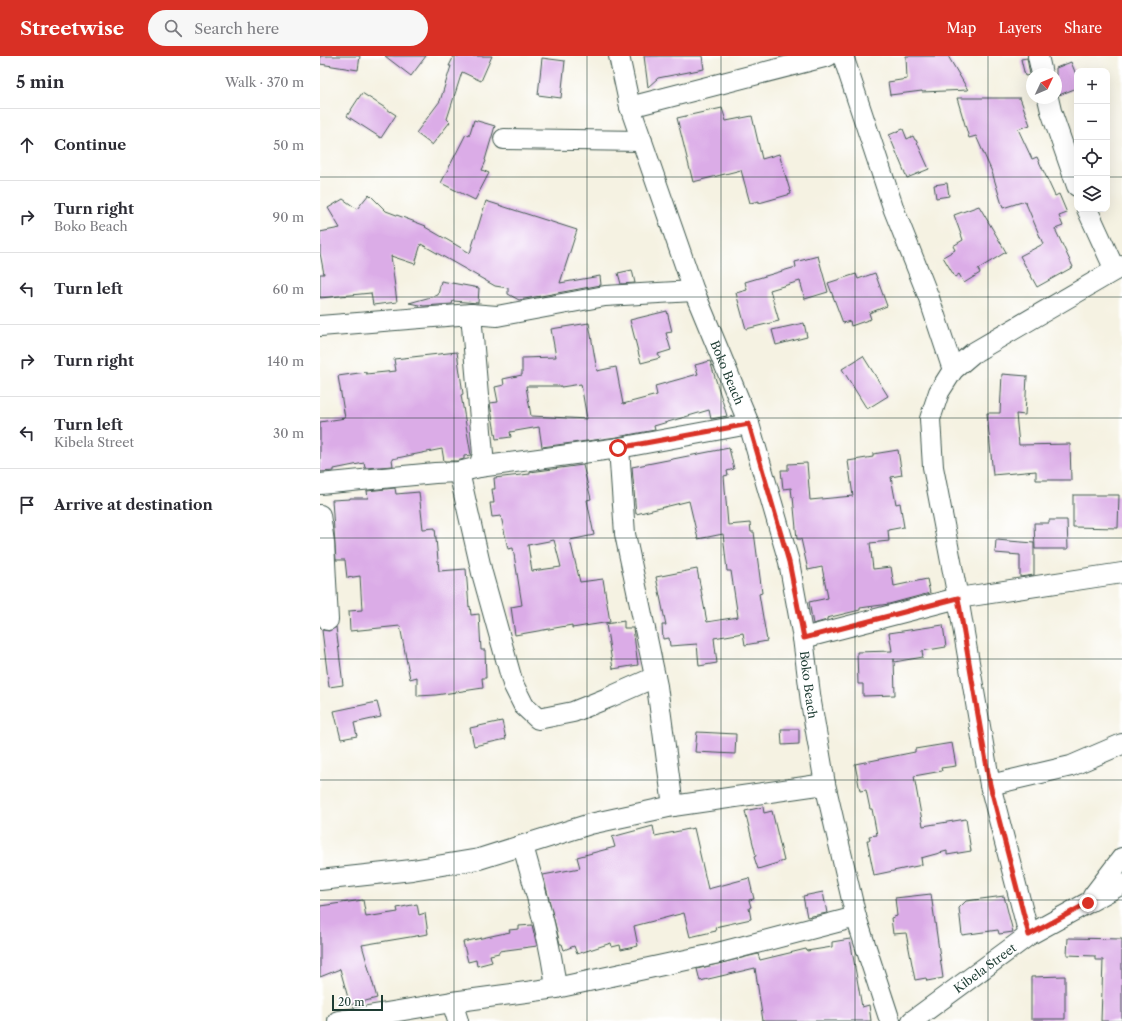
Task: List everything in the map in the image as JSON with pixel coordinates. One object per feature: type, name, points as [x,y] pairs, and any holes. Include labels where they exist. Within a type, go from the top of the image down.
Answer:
[{"type":"street","name":"Boko Beach","points":[[619,56],[630,107],[694,291],[749,424],[789,562],[804,638],[811,702],[826,784],[856,917],[890,1021]]},
{"type":"street","points":[[630,107],[828,56]]},
{"type":"street","points":[[843,56],[894,210],[929,298],[953,370]]},
{"type":"street","points":[[1038,56],[1041,68]]},
{"type":"street","points":[[1049,104],[1074,177]]},
{"type":"street","points":[[504,138],[642,141]]},
{"type":"street","points":[[1029,935],[990,785],[958,598],[933,467],[930,419],[939,392],[953,370],[973,353],[1119,268],[1089,212]]},
{"type":"street","points":[[320,326],[471,314],[497,316],[605,296],[694,291]]},
{"type":"street","points":[[471,314],[483,454],[479,467]]},
{"type":"street","points":[[320,484],[459,472],[479,467],[618,448],[749,424]]},
{"type":"street","points":[[618,448],[625,534],[655,677],[674,806]]},
{"type":"street","points":[[459,472],[493,615],[513,684],[524,706],[538,719],[573,712],[655,677]]},
{"type":"street","points":[[320,515],[324,542],[328,620]]},
{"type":"street","points":[[804,638],[958,598],[1122,573]]},
{"type":"street","points":[[990,785],[1072,766],[1122,744]]},
{"type":"street","points":[[320,880],[412,870],[479,859],[590,824],[674,806],[826,784]]},
{"type":"street","points":[[523,846],[546,929],[553,963],[556,988]]},
{"type":"street","points":[[1088,903],[1122,858]]},
{"type":"street","name":"Kibela Street","points":[[912,1021],[1029,935],[1122,884]]},
{"type":"street","points":[[338,1021],[452,1002],[556,988],[714,954],[856,917]]},
{"type":"street","points":[[452,1002],[458,1021]]},
{"type":"building","points":[[320,56],[360,56],[358,70],[320,64]]},
{"type":"building","points":[[385,56],[426,56],[411,76]]},
{"type":"building","points":[[454,56],[492,56],[481,81],[462,72],[447,119],[450,122],[432,145],[416,133],[440,101],[451,66],[449,66]]},
{"type":"building","points":[[644,56],[702,56],[704,69],[658,78],[648,87]]},
{"type":"building","points":[[906,56],[948,56],[968,90],[922,91],[890,95],[888,82],[907,79]]},
{"type":"building","points":[[542,58],[565,61],[561,98],[538,95]]},
{"type":"building","points":[[1027,58],[1029,68],[1026,68],[1026,76],[1025,76],[1021,59]]},
{"type":"building","points":[[1071,62],[1074,70],[1074,89],[1062,94],[1062,68],[1056,68]]},
{"type":"building","points":[[362,93],[396,115],[381,138],[347,116]]},
{"type":"building","points":[[957,98],[1020,98],[1030,125],[1018,129],[1032,159],[1037,157],[1055,196],[1059,194],[1067,213],[1059,216],[1063,226],[1055,229],[1073,267],[1037,287],[1020,256],[1043,244],[1025,201],[1003,208],[992,172],[976,136],[969,138]]},
{"type":"building","points":[[722,108],[726,121],[752,116],[762,159],[779,154],[791,194],[759,203],[759,201],[750,203],[741,170],[693,182],[677,118]]},
{"type":"building","points":[[474,120],[495,126],[485,160],[486,161],[482,170],[489,173],[475,200],[441,183],[466,134],[469,136]]},
{"type":"building","points":[[903,129],[907,139],[913,136],[916,140],[929,169],[907,178],[889,135]]},
{"type":"building","points":[[947,183],[949,196],[936,198],[934,185]]},
{"type":"building","points":[[369,194],[386,211],[426,226],[425,227],[470,253],[486,201],[577,230],[560,283],[600,276],[601,285],[519,300],[508,294],[508,288],[495,286],[421,244],[415,264],[391,256],[397,302],[373,305],[371,293],[320,298],[320,274],[324,274],[320,253],[320,232],[340,228],[328,208],[343,199],[357,209]]},
{"type":"building","points":[[979,206],[1006,252],[978,269],[980,273],[964,283],[959,274],[955,277],[943,257],[955,250],[953,246],[963,240],[954,215]]},
{"type":"building","points":[[818,256],[828,292],[805,299],[800,281],[770,290],[779,321],[746,329],[736,293],[747,290],[745,282],[796,267],[795,262]]},
{"type":"building","points":[[632,270],[635,283],[621,284],[618,273]]},
{"type":"building","points":[[875,273],[887,306],[869,313],[871,319],[851,326],[850,321],[843,323],[828,283],[856,274],[858,279]]},
{"type":"building","points":[[441,281],[479,288],[478,303],[453,301],[452,304],[424,306],[409,303],[438,295]]},
{"type":"building","points":[[667,311],[672,332],[666,333],[671,350],[658,354],[660,358],[641,363],[630,320]]},
{"type":"building","points":[[589,323],[597,371],[616,367],[623,404],[657,395],[655,386],[698,374],[695,365],[710,361],[727,416],[711,419],[709,410],[654,426],[655,430],[617,437],[542,447],[539,427],[510,432],[511,437],[496,439],[490,403],[498,402],[495,387],[504,385],[503,379],[522,375],[522,358],[556,357],[551,329]],"holes":[[[581,384],[587,419],[531,416],[526,386],[561,387]]]},
{"type":"building","points":[[804,323],[807,337],[776,345],[772,330]]},
{"type":"building","points":[[457,352],[463,394],[461,395],[471,455],[464,456],[464,459],[457,461],[444,461],[442,449],[392,459],[393,466],[365,468],[364,463],[334,469],[334,471],[320,472],[320,422],[345,418],[338,376],[366,372],[366,374],[396,371],[394,359]]},
{"type":"building","points":[[863,356],[888,396],[867,409],[842,369]]},
{"type":"building","points":[[1002,374],[1027,376],[1025,415],[1016,414],[1019,445],[1070,444],[1071,480],[1036,480],[1036,471],[993,475],[987,413],[1000,413]]},
{"type":"building","points":[[729,448],[734,469],[727,471],[728,475],[724,476],[728,525],[750,523],[751,532],[754,532],[762,593],[759,594],[767,641],[745,645],[743,633],[714,638],[717,663],[699,666],[697,644],[670,646],[669,638],[663,639],[662,625],[666,625],[656,577],[697,569],[707,622],[738,617],[731,571],[727,571],[723,534],[698,539],[689,501],[636,514],[632,467]]},
{"type":"building","points":[[898,450],[902,475],[891,477],[896,504],[900,503],[904,527],[888,530],[889,541],[870,543],[873,569],[891,567],[894,586],[927,579],[930,593],[889,604],[860,608],[860,610],[827,618],[827,620],[813,624],[809,602],[828,598],[822,567],[808,570],[801,539],[797,539],[791,488],[783,489],[781,470],[788,470],[788,464],[807,463],[810,500],[853,496],[848,461],[873,457],[873,454]]},
{"type":"building","points":[[583,465],[591,499],[587,500],[594,535],[570,540],[580,582],[603,579],[610,622],[572,628],[572,625],[515,635],[511,607],[522,605],[513,548],[508,549],[501,516],[492,517],[490,503],[494,503],[492,489],[495,489],[494,478],[530,474],[530,472]],"holes":[[[554,540],[561,567],[532,571],[528,545]]]},
{"type":"building","points":[[395,488],[396,494],[419,492],[423,529],[435,528],[439,571],[466,569],[469,607],[470,606],[471,615],[479,614],[481,650],[485,650],[486,678],[482,678],[483,688],[436,695],[417,696],[417,677],[410,679],[400,626],[350,631],[349,611],[362,610],[360,576],[347,578],[345,560],[336,560],[332,500],[368,498],[367,491]]},
{"type":"building","points":[[1073,495],[1119,495],[1118,528],[1073,527]]},
{"type":"building","points":[[1049,520],[1067,520],[1068,549],[1035,549],[1034,523],[1049,523]]},
{"type":"building","points":[[996,540],[1034,543],[1034,575],[1020,577],[1020,555],[995,553]]},
{"type":"building","points":[[624,621],[624,628],[633,628],[638,665],[613,669],[606,624]]},
{"type":"building","points":[[943,625],[946,647],[922,651],[923,657],[894,662],[895,695],[863,696],[863,684],[858,684],[857,652],[892,651],[889,633]]},
{"type":"building","points":[[336,627],[343,685],[329,687],[322,630],[329,631]]},
{"type":"building","points":[[377,702],[381,717],[354,723],[357,736],[341,739],[334,711]]},
{"type":"building","points":[[502,721],[506,739],[474,746],[470,728]]},
{"type":"building","points":[[781,729],[799,729],[799,744],[782,745]]},
{"type":"building","points":[[697,732],[736,734],[735,754],[695,752]]},
{"type":"building","points":[[952,743],[956,766],[941,768],[942,771],[914,776],[923,826],[966,819],[971,851],[947,855],[947,851],[921,858],[922,865],[874,875],[867,840],[870,840],[869,836],[877,835],[872,809],[870,809],[866,790],[860,791],[855,764],[915,752],[915,749]]},
{"type":"building","points":[[763,807],[764,813],[772,811],[784,861],[758,869],[754,857],[756,856],[745,811]]},
{"type":"building","points":[[653,826],[655,836],[694,828],[708,889],[749,878],[754,899],[749,900],[751,907],[749,908],[751,919],[715,927],[716,931],[690,937],[684,913],[634,926],[638,946],[621,950],[620,945],[612,947],[611,943],[577,954],[574,946],[564,950],[562,944],[560,944],[543,875],[580,868],[577,857],[615,847],[612,837]]},
{"type":"building","points":[[823,892],[827,913],[807,917],[803,896]]},
{"type":"building","points":[[931,894],[943,978],[927,981],[926,978],[915,980],[906,933],[893,934],[891,918],[897,916],[895,898]]},
{"type":"building","points":[[1004,896],[1013,932],[999,934],[998,930],[962,935],[959,908],[966,901]]},
{"type":"building","points":[[363,900],[366,917],[398,912],[397,908],[417,904],[419,915],[425,913],[428,934],[362,945],[377,998],[350,1005],[340,969],[320,977],[320,906]]},
{"type":"building","points":[[532,925],[537,946],[499,951],[499,953],[490,955],[492,962],[477,966],[476,960],[468,962],[463,942],[510,932],[509,930],[519,929],[519,926]]},
{"type":"building","points":[[1068,938],[1122,939],[1122,1021],[1101,1021],[1103,960],[1095,960],[1095,956],[1067,955]]},
{"type":"building","points":[[850,939],[862,1007],[869,1005],[871,1021],[763,1021],[755,968],[700,981],[697,969],[758,954],[760,960],[806,949],[807,951],[832,947],[832,942]]},
{"type":"building","points":[[1065,976],[1065,1019],[1031,1019],[1031,977]]},
{"type":"route","points":[[618,448],[749,424],[789,562],[804,638],[958,598],[990,785],[1029,935],[1088,903]]}]
